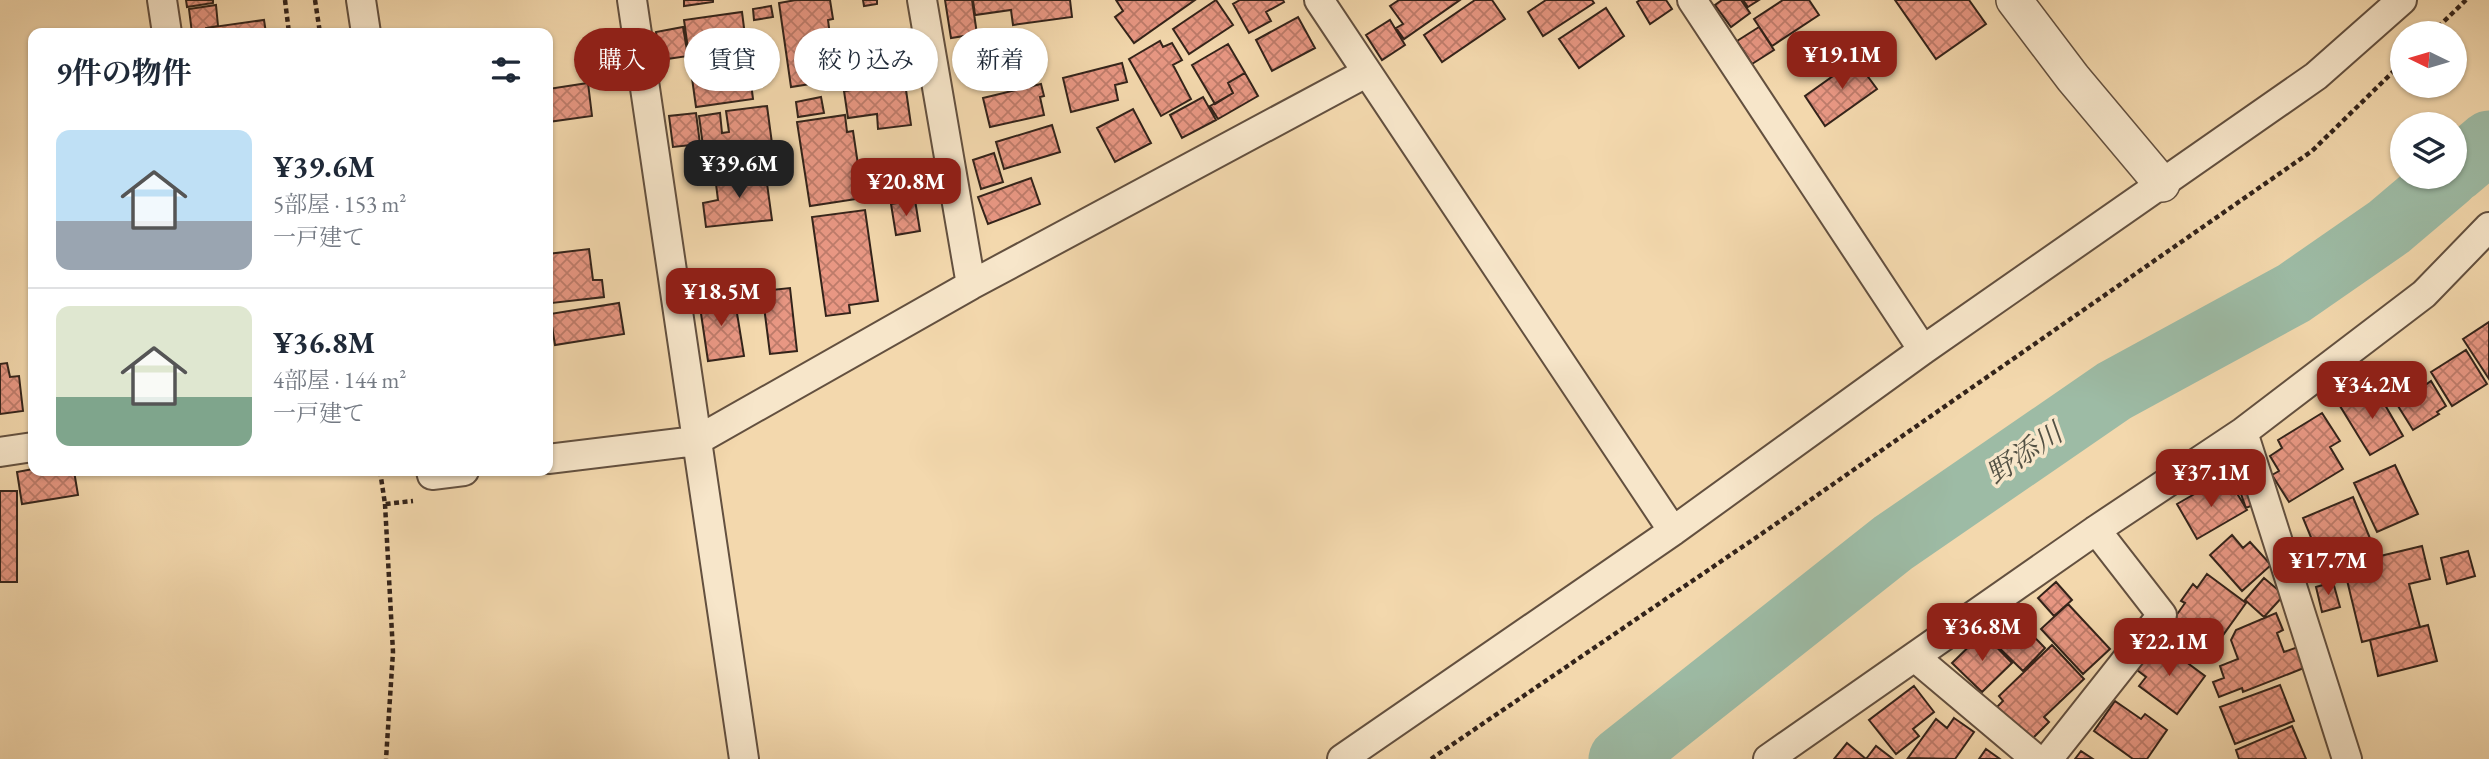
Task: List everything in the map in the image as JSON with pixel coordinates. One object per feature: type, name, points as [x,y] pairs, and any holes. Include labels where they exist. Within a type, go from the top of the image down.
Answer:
[{"type":"street","points":[[162,0],[166,28]]},
{"type":"street","points":[[361,0],[365,28]]},
{"type":"street","points":[[632,0],[744,759]]},
{"type":"street","points":[[922,0],[971,285]]},
{"type":"street","points":[[1319,0],[1673,531]]},
{"type":"street","points":[[1692,0],[1923,350]]},
{"type":"street","points":[[2014,0],[2073,78],[2162,184]]},
{"type":"street","points":[[1342,759],[1673,531],[1923,350],[2316,76],[2402,0]]},
{"type":"street","points":[[553,458],[696,441],[971,285],[1366,73]]},
{"type":"street","points":[[1768,759],[2096,530],[2243,432],[2424,295],[2489,227]]},
{"type":"street","points":[[2243,432],[2347,759]]},
{"type":"street","points":[[0,452],[28,448]]},
{"type":"street","points":[[2048,759],[2162,615],[2096,530]]},
{"type":"street","points":[[1916,658],[2036,759]]},
{"type":"path","points":[[285,0],[288,28]]},
{"type":"path","points":[[316,0],[319,28]]},
{"type":"path","points":[[2444,21],[2466,0]]},
{"type":"path","points":[[1431,759],[1770,528],[2312,151],[2390,75]]},
{"type":"path","points":[[385,504],[393,652],[386,759]]},
{"type":"building","points":[[186,0],[213,0],[213,3],[187,7]]},
{"type":"building","points":[[684,0],[713,0],[713,2],[684,6]]},
{"type":"building","points":[[830,0],[833,19],[828,20],[829,28],[794,28],[794,87],[791,87],[779,3]]},
{"type":"building","points":[[863,0],[877,0],[877,4],[864,6]]},
{"type":"building","points":[[945,0],[972,0],[976,28],[952,28],[951,38]]},
{"type":"building","points":[[973,0],[1070,0],[1072,17],[1013,25],[1011,10],[975,15]]},
{"type":"building","points":[[1116,0],[1195,0],[1134,43],[1115,17],[1123,11]]},
{"type":"building","points":[[1216,0],[1233,25],[1189,54],[1173,29]]},
{"type":"building","points":[[1240,0],[1284,2],[1266,12],[1271,21],[1249,33],[1233,4]]},
{"type":"building","points":[[1399,0],[1460,0],[1404,39],[1396,28],[1403,24],[1390,6]]},
{"type":"building","points":[[1475,0],[1492,0],[1505,19],[1442,62],[1424,35]]},
{"type":"building","points":[[1546,0],[1592,0],[1594,3],[1543,36],[1528,12]]},
{"type":"building","points":[[1666,0],[1672,9],[1650,24],[1637,2]]},
{"type":"building","points":[[1722,0],[1741,0],[1750,13],[1731,27],[1715,5]]},
{"type":"building","points":[[1743,0],[1759,0],[1748,7]]},
{"type":"building","points":[[1783,0],[1809,0],[1819,15],[1772,46],[1754,19]]},
{"type":"building","points":[[1895,0],[1969,0],[1986,24],[1936,59]]},
{"type":"building","points":[[216,5],[218,26],[191,28],[189,9]]},
{"type":"building","points":[[771,6],[773,17],[754,20],[753,9]]},
{"type":"building","points":[[1606,8],[1624,36],[1579,68],[1559,39]]},
{"type":"building","points":[[742,12],[744,28],[685,28],[684,20]]},
{"type":"building","points":[[1298,17],[1315,48],[1272,71],[1256,40]]},
{"type":"building","points":[[264,20],[265,28],[206,28]]},
{"type":"building","points":[[1390,20],[1405,45],[1382,60],[1366,35]]},
{"type":"building","points":[[683,27],[684,57],[670,59],[670,29]]},
{"type":"building","points":[[1759,27],[1774,50],[1752,64],[1737,41]]},
{"type":"building","points":[[1160,41],[1163,47],[1172,43],[1182,60],[1173,65],[1191,99],[1161,116],[1129,59]]},
{"type":"building","points":[[1228,44],[1245,73],[1228,83],[1233,93],[1215,104],[1192,65]]},
{"type":"building","points":[[1864,54],[1874,68],[1866,74],[1877,89],[1825,126],[1805,96]]},
{"type":"building","points":[[1122,63],[1127,82],[1115,85],[1118,100],[1071,112],[1063,78]]},
{"type":"building","points":[[1245,73],[1258,96],[1218,119],[1210,106],[1233,93],[1228,83]]},
{"type":"building","points":[[574,85],[574,91],[589,91],[592,116],[553,121],[553,88]]},
{"type":"building","points":[[694,91],[752,91],[753,99],[696,107]]},
{"type":"building","points":[[844,91],[906,91],[911,125],[878,129],[877,114],[848,118]]},
{"type":"building","points":[[1012,91],[1043,91],[1044,96],[1040,97],[1044,115],[990,127],[983,98]]},
{"type":"building","points":[[821,97],[824,113],[798,117],[796,102]]},
{"type":"building","points":[[1203,97],[1216,120],[1182,138],[1170,115]]},
{"type":"building","points":[[767,106],[773,151],[747,155],[745,148],[727,150],[728,158],[705,161],[699,116],[720,113],[722,133],[729,132],[726,111]]},
{"type":"building","points":[[1133,109],[1151,143],[1115,162],[1097,128]]},
{"type":"building","points":[[696,113],[700,144],[673,147],[669,116]]},
{"type":"building","points":[[845,115],[847,132],[853,131],[863,198],[810,206],[797,122]]},
{"type":"building","points":[[1052,125],[1060,152],[1004,169],[996,142]]},
{"type":"building","points":[[994,153],[1003,182],[981,189],[973,160]]},
{"type":"building","points":[[765,169],[772,220],[706,227],[703,203],[718,200],[715,176]]},
{"type":"building","points":[[1031,178],[1040,204],[988,224],[978,197]]},
{"type":"building","points":[[915,200],[920,231],[896,235],[891,204]]},
{"type":"building","points":[[865,210],[878,301],[849,305],[850,313],[826,316],[812,217]]},
{"type":"building","points":[[589,249],[593,280],[602,280],[604,297],[553,303],[553,253]]},
{"type":"building","points":[[790,288],[797,351],[770,354],[762,291]]},
{"type":"building","points":[[734,295],[744,356],[708,361],[699,300]]},
{"type":"building","points":[[619,303],[624,334],[555,345],[553,314]]},
{"type":"building","points":[[2489,322],[2489,379],[2463,339]]},
{"type":"building","points":[[2466,350],[2487,384],[2452,406],[2431,372]]},
{"type":"building","points":[[7,363],[10,377],[19,376],[23,411],[0,414],[0,364]]},
{"type":"building","points":[[2407,366],[2421,388],[2431,381],[2446,406],[2437,412],[2439,414],[2413,430],[2383,382]]},
{"type":"building","points":[[2374,386],[2403,436],[2370,455],[2340,406]]},
{"type":"building","points":[[2322,413],[2340,441],[2330,447],[2343,469],[2289,502],[2272,475],[2279,471],[2270,456],[2282,448],[2278,440]]},
{"type":"building","points":[[2245,464],[2258,503],[2246,508],[2232,469]]},
{"type":"building","points":[[2395,465],[2418,514],[2377,532],[2354,483]]},
{"type":"building","points":[[28,470],[28,476],[75,476],[78,495],[22,504],[17,472]]},
{"type":"building","points":[[2212,484],[2218,493],[2232,485],[2247,510],[2197,539],[2177,504]]},
{"type":"building","points":[[0,491],[17,491],[17,582],[0,582]]},
{"type":"building","points":[[2353,497],[2374,548],[2324,569],[2303,518]]},
{"type":"building","points":[[2232,535],[2243,548],[2250,542],[2271,565],[2242,591],[2210,555]]},
{"type":"building","points":[[2422,546],[2430,579],[2409,584],[2420,627],[2362,642],[2345,572],[2378,564],[2376,557]]},
{"type":"building","points":[[2468,551],[2475,576],[2447,584],[2441,558]]},
{"type":"building","points":[[2207,574],[2246,603],[2211,652],[2171,623],[2185,603],[2181,601],[2193,584],[2197,588]]},
{"type":"building","points":[[2264,578],[2284,595],[2264,617],[2245,600]]},
{"type":"building","points":[[2056,582],[2072,600],[2054,616],[2038,598]]},
{"type":"building","points":[[2333,582],[2340,607],[2322,612],[2316,587]]},
{"type":"building","points":[[2068,604],[2110,649],[2083,674],[2041,629]]},
{"type":"building","points":[[2010,612],[2045,648],[2023,671],[1987,636]]},
{"type":"building","points":[[2276,613],[2283,630],[2277,633],[2284,652],[2301,646],[2309,666],[2243,692],[2242,688],[2219,697],[2213,682],[2224,678],[2220,666],[2238,659],[2231,640],[2236,630]]},
{"type":"building","points":[[2428,625],[2437,661],[2378,676],[2370,640]]},
{"type":"building","points":[[1983,633],[2012,663],[1982,692],[1952,663]]},
{"type":"building","points":[[2158,641],[2205,676],[2177,714],[2139,686],[2146,677],[2137,670]]},
{"type":"building","points":[[2052,645],[2084,679],[2044,717],[2049,722],[2030,741],[1997,707],[2003,701],[1999,696]]},
{"type":"building","points":[[2280,685],[2294,721],[2235,744],[2220,707]]},
{"type":"building","points":[[1914,686],[1934,712],[1913,729],[1919,736],[1896,754],[1869,720]]},
{"type":"building","points":[[2115,701],[2141,719],[2145,714],[2167,730],[2147,759],[2133,759],[2094,731]]},
{"type":"building","points":[[1954,718],[1974,732],[1955,759],[1908,758],[1936,719],[1947,728]]},
{"type":"building","points":[[2292,726],[2306,759],[2239,759],[2236,750]]},
{"type":"building","points":[[1847,743],[1866,759],[1834,759]]},
{"type":"building","points":[[1876,746],[1893,759],[1866,759]]},
{"type":"building","points":[[1986,749],[2000,759],[1979,759]]},
{"type":"building","points":[[2081,751],[2093,759],[2075,759]]},
{"type":"waterway","name":"野添川","points":[[2467,161],[2489,142]]},
{"type":"waterway","name":"野添川","points":[[1620,759],[1893,543],[2114,391],[2294,293],[2389,227],[2434,189]]}]
